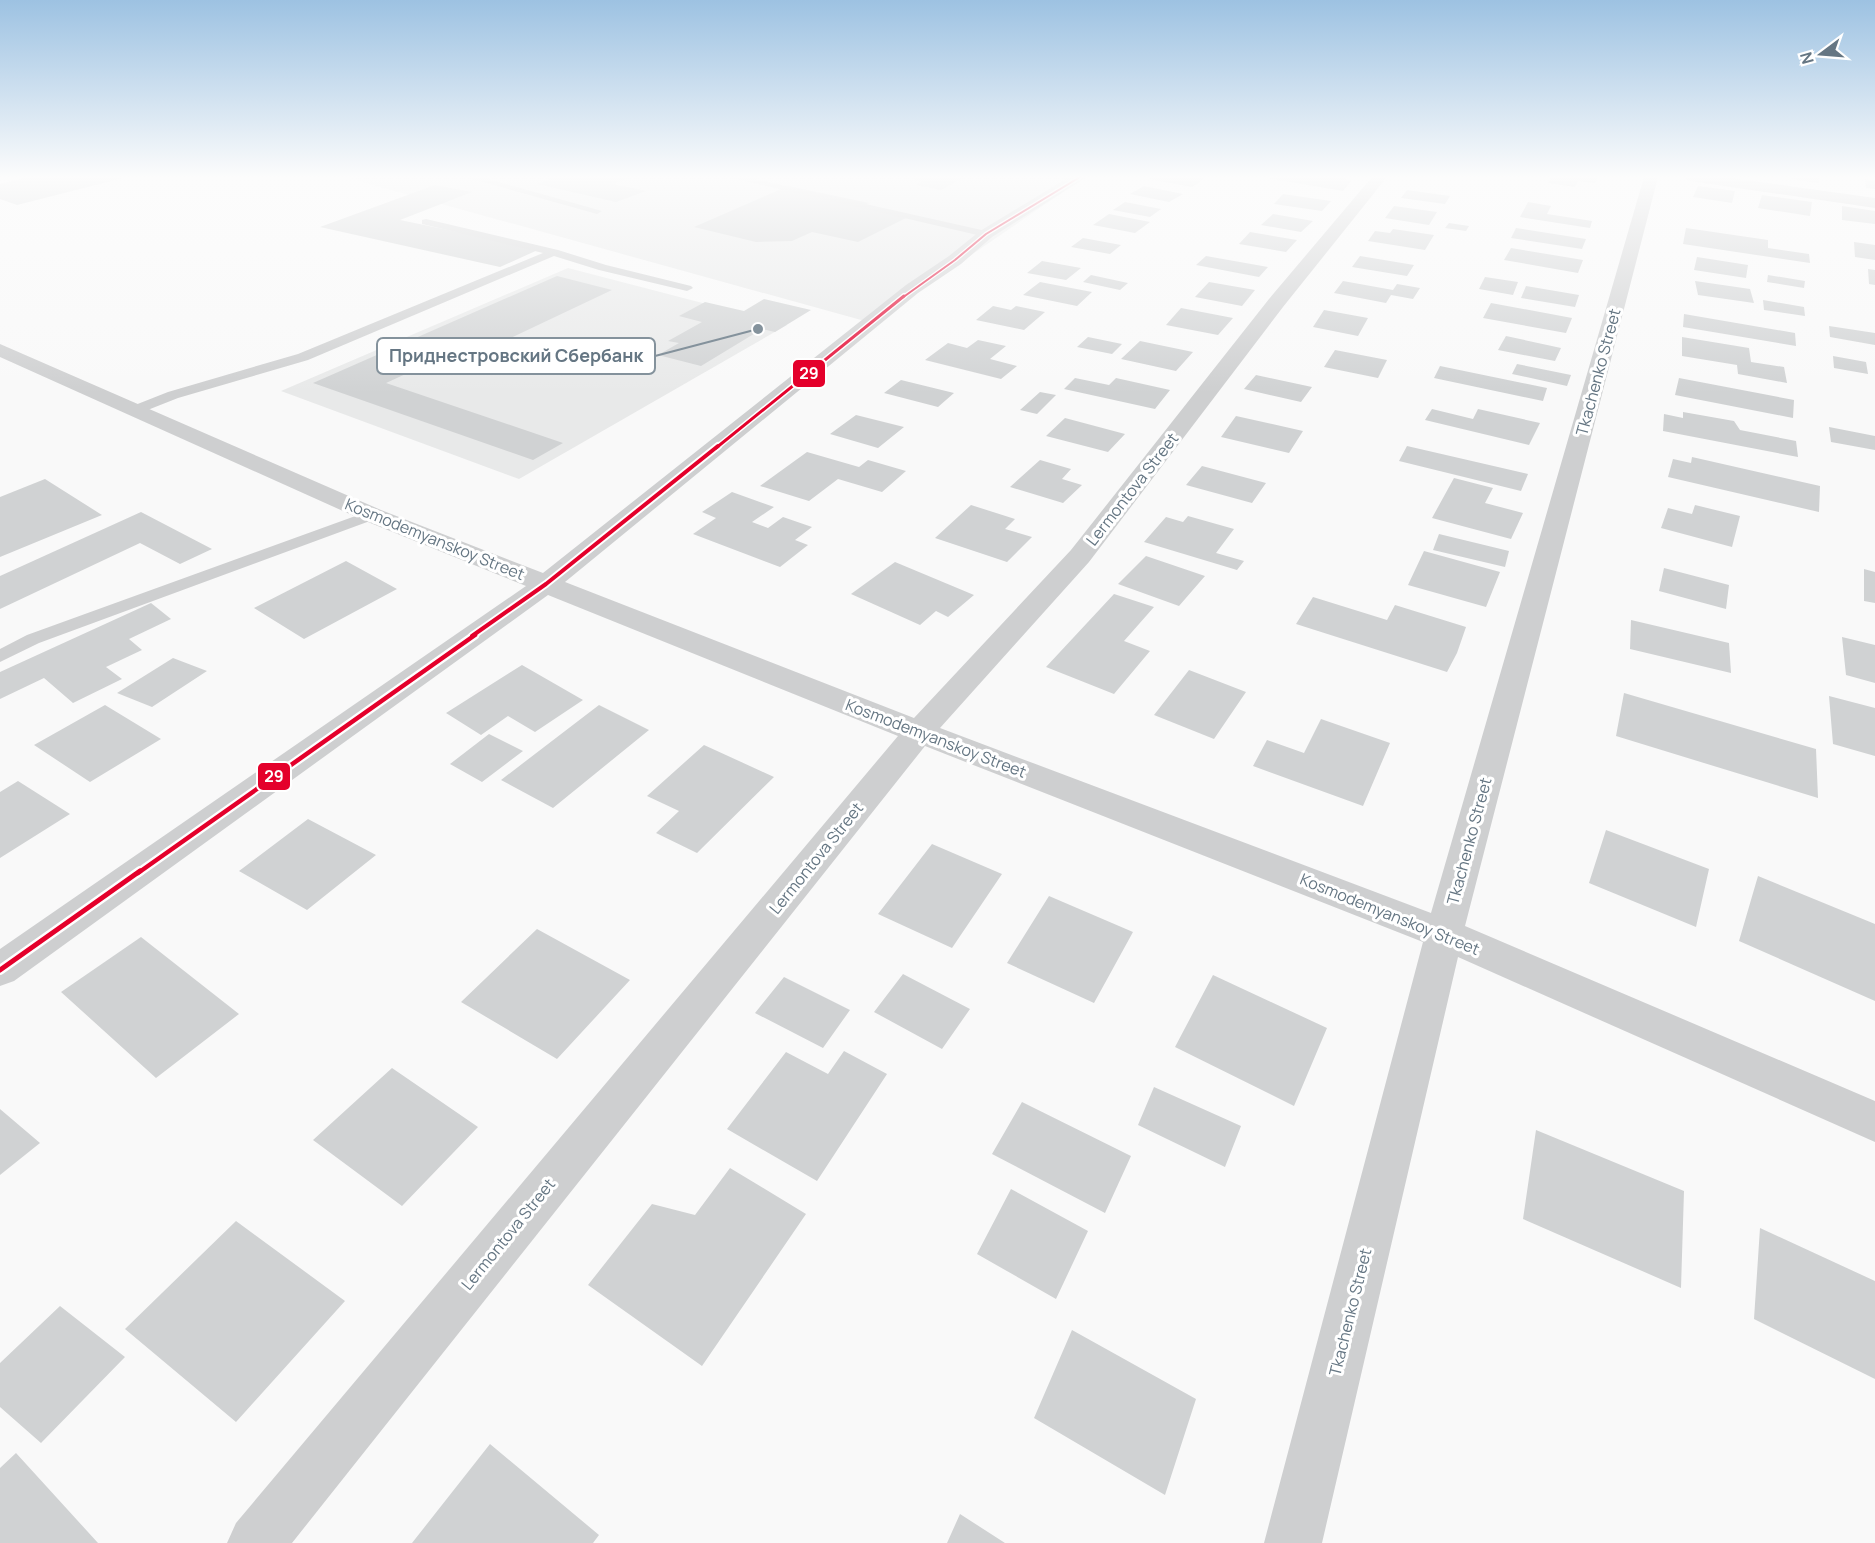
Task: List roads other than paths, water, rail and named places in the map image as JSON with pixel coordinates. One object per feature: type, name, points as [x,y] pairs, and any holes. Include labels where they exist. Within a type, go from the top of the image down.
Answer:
[{"type":"street","points":[[0,970],[546,584],[912,289],[968,249]]},
{"type":"street","name":"Lermontova Street","points":[[256,1543],[918,732],[1080,556],[1321,249]]},
{"type":"street","name":"Tkachenko Street","points":[[1293,1543],[1444,934],[1631,249]]},
{"type":"street","name":"Kosmodemyanskoy Street","points":[[0,350],[372,515],[918,732],[1444,934],[1875,1122]]},
{"type":"lane","points":[[541,249],[603,268],[687,288]]},
{"type":"lane","points":[[135,410],[173,395],[303,357],[554,252]]},
{"type":"lane","points":[[0,656],[43,635],[372,515]]},
{"type":"place","name":"Приднестровский Сбербанк","points":[[758,329]]}]
